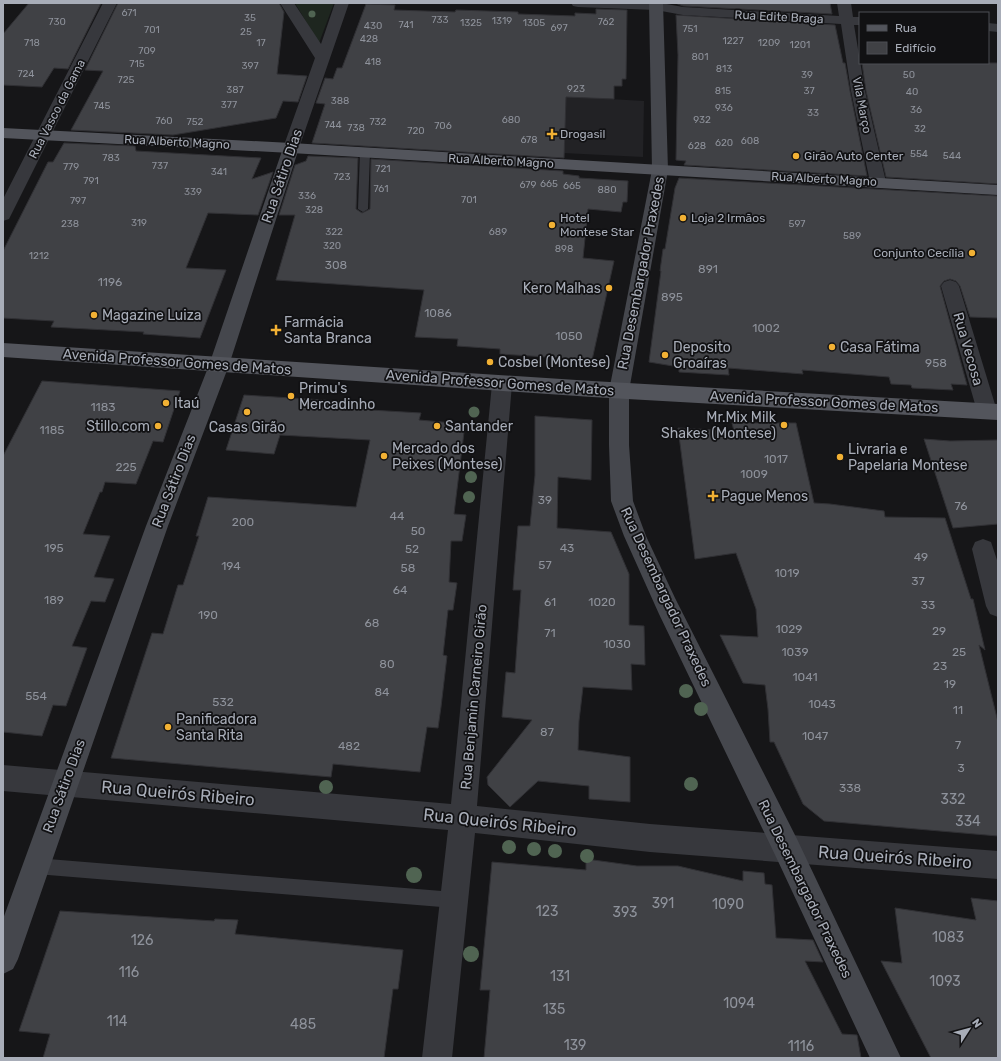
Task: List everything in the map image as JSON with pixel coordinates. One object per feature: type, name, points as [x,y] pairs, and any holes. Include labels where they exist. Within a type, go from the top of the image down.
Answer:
[{"type":"main road","name":"Rua Alberto Magno","points":[[3,133],[365,152],[998,190]]},
{"type":"main road","name":"Avenida Professor Gomes de Matos","points":[[3,350],[502,384],[992,412]]},
{"type":"street","name":"Rua Vasco da Gama","points":[[3,215],[110,3]]},
{"type":"street","points":[[287,3],[323,60]]},
{"type":"street","name":"Rua Sátiro Dias","points":[[3,959],[157,526],[218,365],[291,148],[342,3]]},
{"type":"street","name":"Rua Edite Braga","points":[[578,3],[656,5],[683,11],[854,21]]},
{"type":"street","name":"Vila Março","points":[[844,3],[854,21],[858,91],[878,182]]},
{"type":"street","name":"Rua Desembargador Praxedes","points":[[656,5],[660,170],[619,391],[620,492],[625,510],[667,606],[787,849],[886,1058]]},
{"type":"street","name":"Rua Vecosa","points":[[950,286],[992,412]]},
{"type":"street","name":"Rua Benjamin Carneiro Girão","points":[[437,1058],[462,818],[502,384]]},
{"type":"street","points":[[983,549],[998,606]]},
{"type":"street","name":"Rua Queirós Ribeiro","points":[[3,778],[462,818],[650,838],[998,865]]},
{"type":"lane","points":[[363,208],[365,152]]},
{"type":"lane","points":[[36,866],[454,900]]},
{"type":"shaded area","points":[[295,3],[334,3],[319,43]]},
{"type":"shaded area","points":[[540,95],[644,101],[643,157],[563,153]]},
{"type":"building","points":[[29,3],[101,3],[68,69],[54,68],[42,87],[3,85],[3,34]]},
{"type":"building","points":[[118,3],[279,3],[284,12],[277,74],[307,76],[298,102],[283,101],[276,118],[173,135],[71,130],[103,71],[85,70]]},
{"type":"building","points":[[675,3],[830,3],[832,14],[683,6]]},
{"type":"building","points":[[366,4],[395,5],[394,10],[518,12],[518,14],[575,16],[575,13],[596,14],[596,9],[627,10],[626,79],[622,79],[622,86],[614,86],[614,99],[566,97],[564,158],[312,143],[325,104],[316,103],[325,78],[333,79],[337,68],[342,68]]},
{"type":"building","points":[[676,15],[835,25],[843,63],[845,63],[867,176],[684,165],[686,161],[676,160],[678,55]]},
{"type":"building","points":[[998,63],[998,184],[886,177],[866,91],[862,64]]},
{"type":"building","points":[[64,143],[135,146],[136,151],[261,158],[252,179],[273,172],[258,215],[208,213],[186,268],[226,270],[200,338],[143,334],[144,332],[51,327],[54,321],[3,318],[3,251],[48,162],[53,162]]},
{"type":"building","points":[[308,156],[358,158],[356,209],[362,213],[370,209],[371,159],[563,171],[563,174],[579,176],[579,178],[628,181],[627,202],[623,202],[621,212],[588,209],[583,258],[614,261],[592,360],[500,354],[500,349],[457,346],[458,339],[415,337],[424,290],[276,280],[295,215],[279,215],[295,165],[306,161]]},
{"type":"building","points":[[679,178],[998,196],[998,318],[970,317],[960,286],[956,281],[950,279],[944,281],[940,286],[967,385],[951,384],[953,390],[912,388],[911,385],[891,384],[889,377],[802,370],[803,374],[728,368],[729,375],[679,372],[679,367],[649,362],[663,249],[665,249],[675,188]]},
{"type":"building","points":[[42,381],[180,391],[163,442],[153,441],[136,484],[105,482],[83,534],[110,536],[94,577],[114,579],[105,602],[91,601],[72,646],[87,648],[66,706],[53,705],[42,736],[3,732],[3,456]]},
{"type":"building","points":[[244,395],[371,403],[370,410],[421,413],[419,420],[465,424],[454,514],[466,515],[462,541],[451,541],[449,582],[457,583],[453,610],[448,610],[443,655],[447,656],[441,707],[438,728],[427,727],[420,772],[333,764],[331,777],[111,758],[152,633],[163,634],[178,585],[183,585],[199,536],[196,536],[208,497],[356,507],[370,440],[280,435],[274,454],[226,450]]},
{"type":"building","points":[[535,416],[592,420],[591,480],[558,477],[557,528],[611,532],[629,574],[629,625],[644,626],[645,665],[631,664],[632,690],[583,687],[579,721],[578,750],[630,757],[630,802],[589,799],[589,786],[538,781],[510,807],[488,785],[487,777],[532,720],[502,717],[506,672],[515,673],[521,590],[513,590],[514,575],[518,526],[530,526],[535,475]]},
{"type":"building","points":[[732,423],[796,423],[814,503],[884,511],[885,517],[945,518],[971,599],[973,599],[985,650],[979,645],[998,722],[998,836],[824,821],[803,804],[774,742],[770,742],[765,685],[743,683],[720,635],[758,637],[756,609],[736,553],[695,559],[678,428],[734,431]]},
{"type":"building","points":[[924,439],[950,441],[998,440],[998,524],[953,528]]},
{"type":"building","points":[[586,859],[637,866],[678,866],[743,881],[743,871],[764,873],[765,884],[772,885],[776,938],[813,940],[823,962],[805,961],[842,1034],[857,1035],[861,1058],[484,1058],[490,990],[480,990],[492,862],[586,870]]},
{"type":"building","points":[[971,898],[998,901],[998,1058],[931,1058],[881,961],[902,963],[895,908],[976,920]]},
{"type":"building","points":[[60,911],[214,921],[215,919],[238,920],[235,934],[403,950],[398,989],[393,989],[384,1058],[43,1058],[50,1034],[19,1031]]},
{"type":"place","name":"Drogasil","points":[[552,134]]},
{"type":"place","name":"Girão Auto Center","points":[[796,156]]},
{"type":"place","name":"Loja 2 Irmãos","points":[[683,218]]},
{"type":"place","name":"Hotel Montese Star","points":[[552,225]]},
{"type":"place","name":"Conjunto Cecília","points":[[972,253]]},
{"type":"place","name":"Kero Malhas","points":[[609,288]]},
{"type":"place","name":"Magazine Luiza","points":[[94,315]]},
{"type":"place","name":"Farmácia Santa Branca","points":[[276,330]]},
{"type":"place","name":"Casa Fátima","points":[[832,347]]},
{"type":"place","name":"Deposito Groaíras","points":[[665,355]]},
{"type":"place","name":"Cosbel (Montese)","points":[[490,362]]},
{"type":"place","name":"Primu's Mercadinho","points":[[291,396]]},
{"type":"place","name":"Itaú","points":[[166,403]]},
{"type":"place","name":"Casas Girão","points":[[247,412]]},
{"type":"place","name":"Mr.Mix Milk Shakes (Montese)","points":[[784,425]]},
{"type":"place","name":"Stillo.com","points":[[158,426]]},
{"type":"place","name":"Santander","points":[[437,426]]},
{"type":"place","name":"Mercado dos Peixes (Montese)","points":[[384,456]]},
{"type":"place","name":"Livraria e Papelaria Montese","points":[[840,457]]},
{"type":"place","name":"Pague Menos","points":[[713,496]]},
{"type":"place","name":"Panificadora Santa Rita","points":[[168,727]]}]
